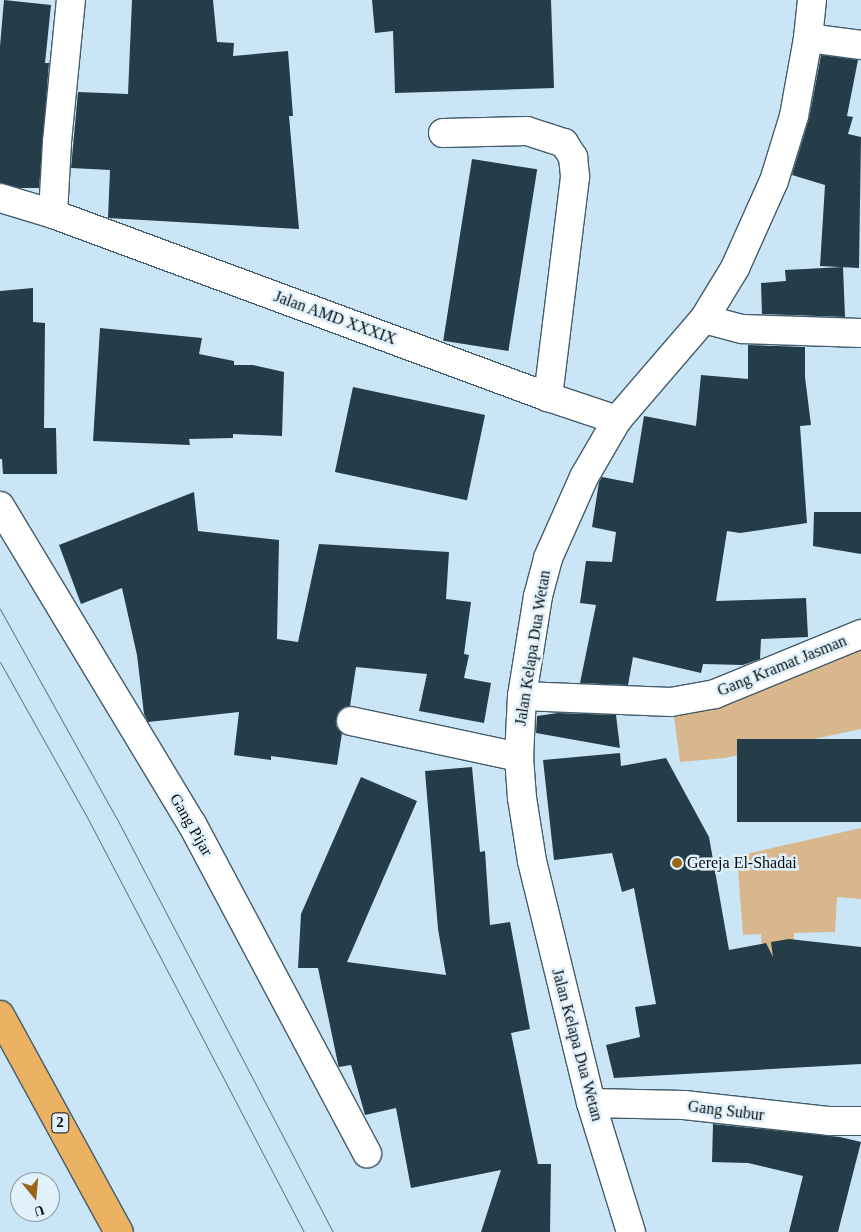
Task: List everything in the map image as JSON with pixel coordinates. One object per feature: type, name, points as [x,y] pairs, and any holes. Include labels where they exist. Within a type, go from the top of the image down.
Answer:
[{"type":"highway","name":"2","points":[[0,1015],[119,1232]]},
{"type":"street","points":[[53,214],[56,142],[71,0]]},
{"type":"street","name":"Jalan Kelapa Dua Wetan","points":[[631,1232],[591,1103],[532,861],[522,798],[519,757],[522,696],[538,596],[548,558],[584,477],[617,420],[704,319],[735,268],[774,181],[794,116],[808,38],[812,0]]},
{"type":"street","points":[[808,38],[861,45]]},
{"type":"street","points":[[443,133],[527,131],[564,143],[573,157],[575,177],[548,397]]},
{"type":"street","name":"Jalan AMD XXXIX","points":[[0,198],[53,214],[548,397],[617,420]]},
{"type":"street","points":[[704,319],[742,329],[861,334]]},
{"type":"street","name":"Gang Pijar","points":[[0,506],[192,824],[367,1153]]},
{"type":"street","name":"Gang Kramat Jasman","points":[[522,696],[671,702],[715,694],[861,634]]},
{"type":"street","points":[[351,722],[519,757]]},
{"type":"street","name":"Gang Subur","points":[[591,1103],[684,1105],[830,1121],[861,1121]]},
{"type":"shaded area","points":[[861,644],[861,729],[725,758],[680,762],[673,709]]},
{"type":"shaded area","points":[[861,828],[861,899],[837,897],[835,932],[794,933],[793,976],[763,980],[761,934],[743,935],[737,856]]},
{"type":"building","points":[[4,0],[51,5],[45,63],[49,63],[39,188],[20,188],[0,183],[0,46]]},
{"type":"building","points":[[132,0],[213,0],[217,42],[234,43],[233,56],[288,51],[293,116],[289,116],[299,229],[108,218],[110,170],[71,168],[78,92],[128,94]]},
{"type":"building","points":[[372,0],[551,0],[554,88],[395,93],[393,31],[375,33]]},
{"type":"building","points":[[821,55],[858,60],[847,116],[853,117],[848,134],[861,137],[859,268],[820,266],[825,185],[792,175],[809,119]]},
{"type":"building","points":[[472,159],[537,169],[508,351],[443,341]]},
{"type":"building","points":[[843,267],[845,317],[762,314],[761,283],[786,281],[785,270]]},
{"type":"building","points":[[33,288],[33,322],[45,323],[44,428],[56,428],[57,474],[3,474],[2,459],[0,459],[0,291]]},
{"type":"building","points":[[100,328],[202,338],[199,354],[234,361],[234,365],[253,365],[284,372],[282,436],[233,434],[233,438],[189,439],[190,445],[93,441]]},
{"type":"building","points":[[748,345],[805,347],[805,377],[811,425],[800,426],[807,523],[740,533],[727,531],[716,601],[806,598],[808,637],[761,639],[760,659],[743,665],[703,664],[701,673],[633,657],[628,685],[580,683],[596,605],[580,603],[586,561],[612,562],[616,532],[592,527],[599,482],[602,477],[633,483],[644,416],[696,426],[701,375],[748,379]]},
{"type":"building","points":[[353,387],[485,415],[467,500],[335,472]]},
{"type":"building","points":[[194,492],[198,531],[279,540],[277,639],[298,642],[319,544],[449,552],[446,599],[471,602],[464,654],[469,655],[464,678],[491,683],[484,723],[419,711],[427,674],[356,667],[350,706],[340,710],[336,718],[336,726],[342,733],[337,765],[271,756],[271,760],[234,755],[239,712],[148,722],[144,714],[137,655],[122,588],[81,604],[59,545]]},
{"type":"building","points":[[814,512],[861,512],[861,554],[813,546]]},
{"type":"building","points":[[558,713],[616,715],[620,748],[536,733],[537,716]]},
{"type":"building","points":[[737,739],[861,739],[861,822],[737,822]]},
{"type":"building","points":[[620,753],[621,766],[666,758],[709,837],[729,950],[766,943],[773,957],[771,942],[789,939],[861,947],[861,1064],[614,1078],[606,1045],[640,1037],[635,1007],[656,1004],[634,888],[622,892],[612,853],[554,860],[543,760]]},
{"type":"building","points":[[472,767],[480,852],[485,851],[490,925],[510,922],[530,1029],[511,1033],[538,1164],[551,1164],[550,1232],[481,1232],[501,1170],[411,1188],[396,1108],[365,1115],[351,1065],[339,1067],[338,1064],[318,968],[298,968],[301,914],[361,777],[417,801],[347,962],[446,975],[438,929],[425,771]]},
{"type":"building","points":[[713,1124],[840,1137],[861,1142],[838,1232],[789,1232],[803,1176],[748,1163],[712,1162]]},
{"type":"tram line","points":[[0,609],[116,817],[333,1232]]},
{"type":"tram line","points":[[0,662],[88,819],[304,1232]]},
{"type":"place","name":"Gereja El-Shadai","points":[[677,863]]}]
